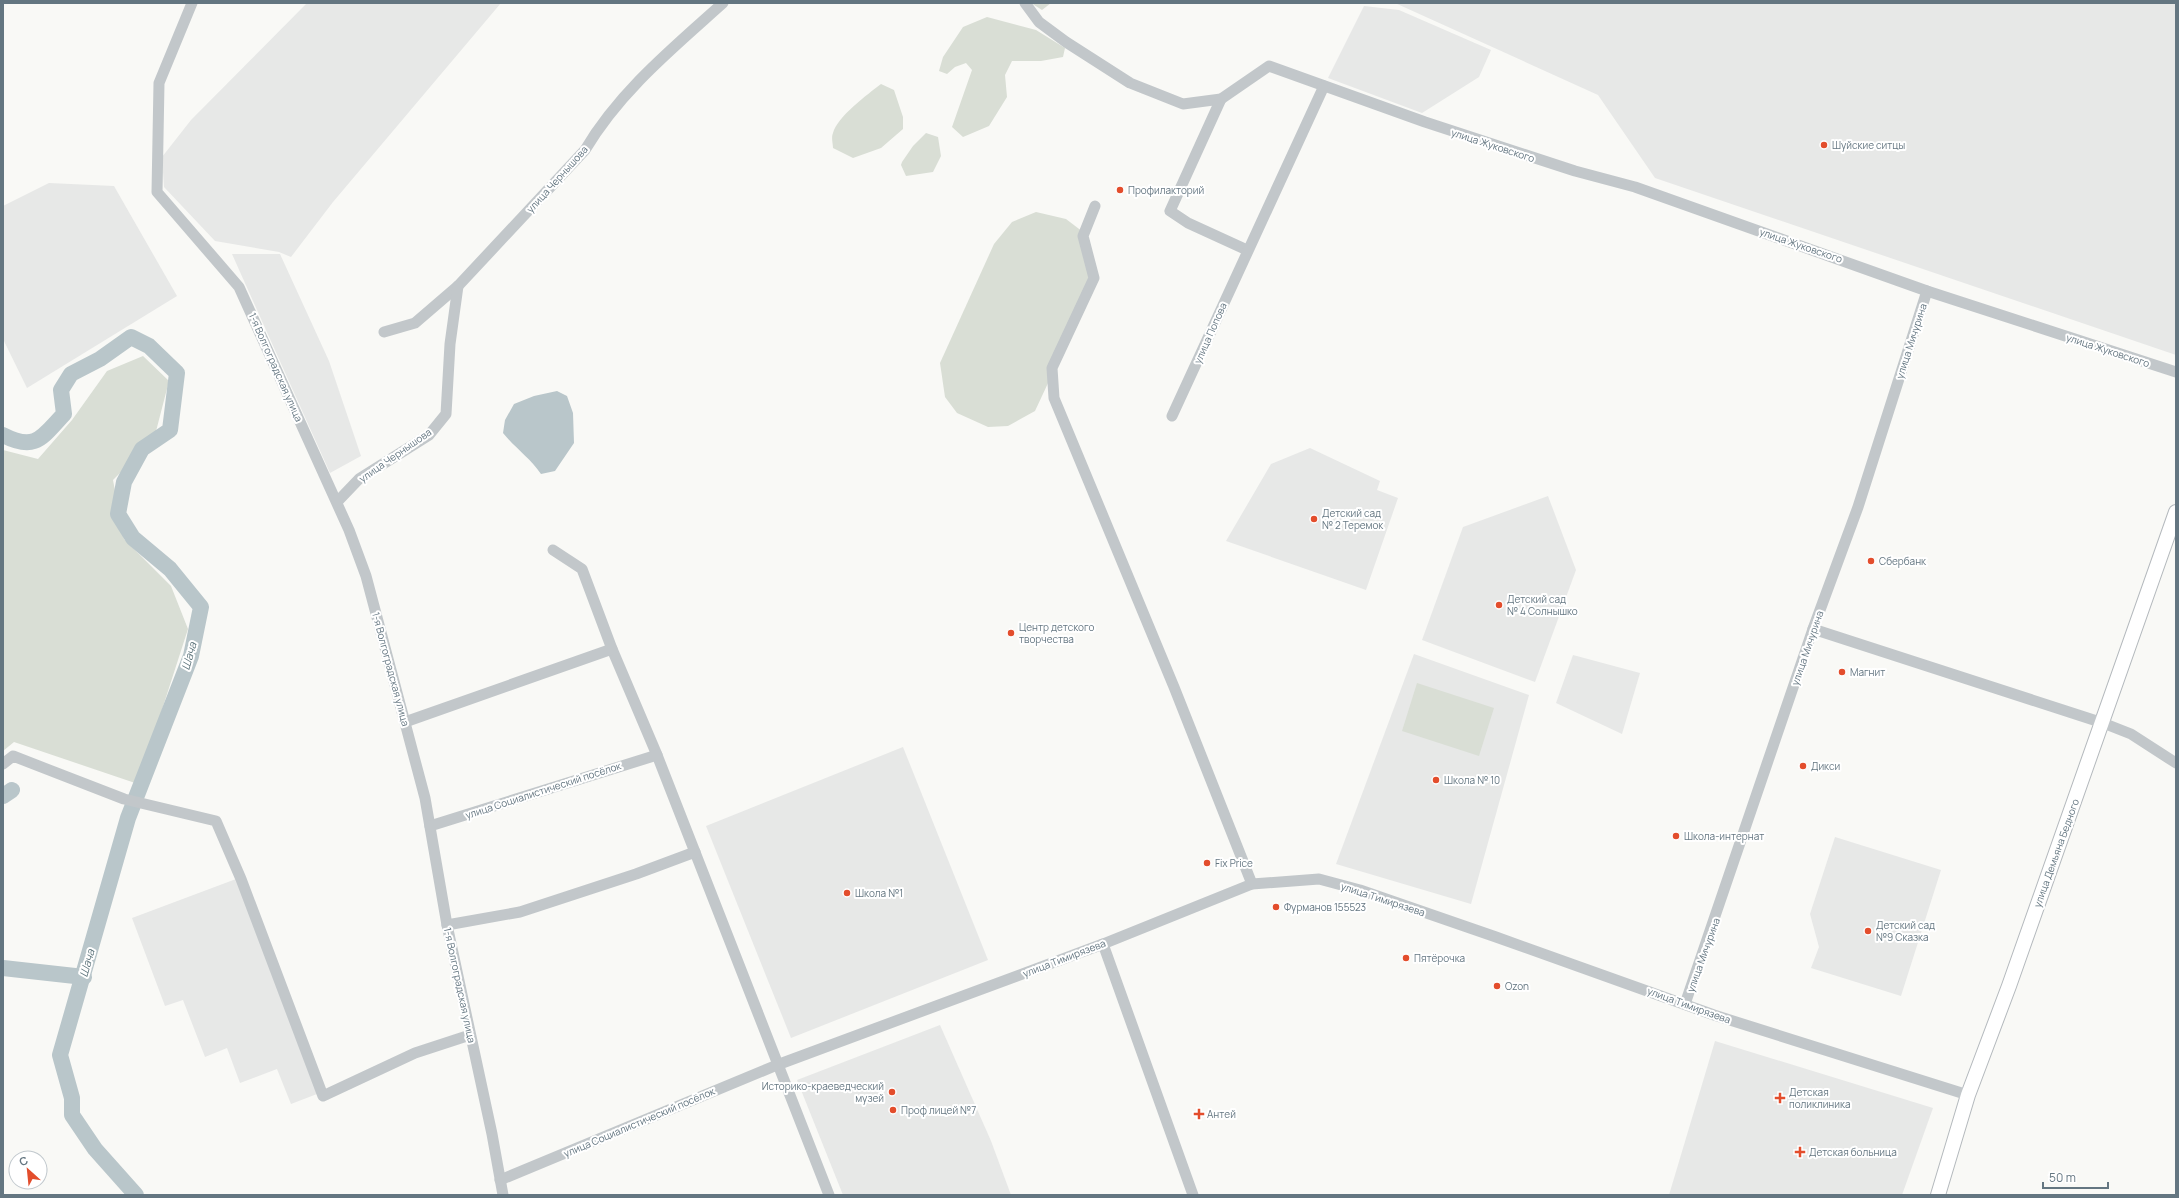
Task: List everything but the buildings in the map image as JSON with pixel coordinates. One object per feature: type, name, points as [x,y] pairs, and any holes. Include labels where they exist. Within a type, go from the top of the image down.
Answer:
[{"type":"main road","name":"улица Демьяна Бедного","points":[[1938,1195],[1968,1095],[2103,723],[2176,512]]},
{"type":"street","name":"1-я Волгоградская улица","points":[[192,3],[158,83],[157,192],[239,287],[337,502],[366,576],[425,798],[447,925],[492,1134],[503,1195]]},
{"type":"street","name":"улица Чернышова","points":[[384,332],[415,323],[458,286],[585,150],[601,124],[652,66],[723,3]]},
{"type":"street","points":[[1025,3],[1039,22],[1066,42],[1130,83],[1182,104],[1221,99]]},
{"type":"street","name":"улица Жуковского","points":[[1221,99],[1269,66],[1425,122],[1575,171],[1635,187],[1927,291],[2176,372]]},
{"type":"street","name":"улица Попова","points":[[1172,416],[1247,250],[1324,86]]},
{"type":"street","points":[[1221,99],[1170,211],[1188,223],[1247,250]]},
{"type":"street","points":[[1095,206],[1083,236],[1094,278],[1052,368],[1054,398],[1174,687],[1252,884]]},
{"type":"street","name":"улица Чернышова","points":[[337,502],[359,479],[429,435],[446,414],[450,344],[458,286]]},
{"type":"street","name":"улица Мичурина","points":[[1685,1004],[1814,629],[1858,507],[1927,291]]},
{"type":"street","points":[[553,550],[582,569],[612,649],[657,754],[777,1065],[829,1195]]},
{"type":"street","points":[[1814,629],[2103,723],[2131,734],[2176,763]]},
{"type":"street","points":[[405,722],[612,649]]},
{"type":"street","name":"улица Социалистический посёлок","points":[[430,826],[657,754]]},
{"type":"street","points":[[3,764],[13,756],[124,799],[216,821],[241,879],[324,1096],[415,1053],[470,1036]]},
{"type":"street","points":[[447,925],[520,912],[636,874],[695,852]]},
{"type":"street","name":"улица Тимирязева","points":[[777,1065],[1103,944],[1252,884],[1319,879],[1360,890],[1721,1018],[1968,1095]]},
{"type":"street","points":[[1103,944],[1193,1195]]},
{"type":"street","name":"улица Социалистический посёлок","points":[[500,1180],[777,1065]]},
{"type":"shaded area","points":[[307,3],[501,3],[333,202],[291,257],[279,252],[215,241],[164,187],[162,157],[191,120]]},
{"type":"shaded area","points":[[1031,3],[1051,3],[1042,10]]},
{"type":"shaded area","points":[[1395,3],[2176,3],[2176,355],[1655,178],[1598,95]]},
{"type":"shaded area","points":[[1364,6],[1399,10],[1491,50],[1479,77],[1422,113],[1328,78]]},
{"type":"shaded area","points":[[987,17],[1036,30],[1065,48],[1063,57],[1041,61],[1012,61],[1005,75],[1007,97],[989,126],[963,137],[952,127],[972,70],[966,63],[955,67],[947,74],[939,71],[943,57],[963,27]]},
{"type":"shaded area","points":[[881,84],[894,90],[903,117],[903,129],[881,148],[853,158],[833,148],[832,135],[840,120],[854,106]]},
{"type":"shaded area","points":[[926,133],[938,137],[941,156],[933,172],[906,176],[901,165],[902,162],[913,146]]},
{"type":"shaded area","points":[[49,183],[114,186],[177,296],[27,388],[3,339],[3,206]]},
{"type":"shaded area","points":[[1036,212],[1066,219],[1087,235],[1097,278],[1035,411],[1008,426],[988,427],[957,413],[945,397],[940,363],[994,244],[1012,222]]},
{"type":"shaded area","points":[[232,254],[280,254],[329,361],[361,456],[330,473]]},
{"type":"shaded area","points":[[143,356],[169,381],[154,439],[113,480],[124,539],[171,586],[188,629],[138,784],[14,742],[3,751],[3,450],[38,459],[72,420],[107,371]]},
{"type":"shaded area","points":[[557,391],[567,396],[573,413],[574,443],[555,471],[541,474],[503,433],[505,420],[514,404],[534,396]]},
{"type":"shaded area","name":"Детский сад № 2 Теремок","points":[[1310,448],[1380,481],[1377,490],[1398,498],[1366,590],[1226,541],[1271,464]]},
{"type":"shaded area","name":"Детский сад № 4 Солнышко","points":[[1548,496],[1576,570],[1535,682],[1422,640],[1463,527]]},
{"type":"shaded area","name":"Школа № 10","points":[[1414,654],[1529,695],[1471,904],[1336,864]]},
{"type":"shaded area","points":[[1573,655],[1640,673],[1622,734],[1556,703]]},
{"type":"shaded area","points":[[1417,683],[1494,708],[1479,756],[1402,731]]},
{"type":"shaded area","name":"Школа №1","points":[[903,747],[988,960],[791,1038],[706,826]]},
{"type":"shaded area","name":"Детский сад №9 Сказка","points":[[1835,837],[1941,870],[1901,996],[1811,968],[1819,947],[1810,914]]},
{"type":"shaded area","points":[[236,879],[317,1094],[291,1104],[277,1069],[240,1083],[227,1048],[205,1057],[183,1000],[165,1006],[132,918]]},
{"type":"shaded area","name":"Проф лицей №7","points":[[940,1025],[991,1141],[1011,1195],[843,1195],[797,1080]]},
{"type":"shaded area","name":"Детская больница","points":[[1715,1041],[1933,1108],[1902,1195],[1669,1195]]},
{"type":"waterway","name":"Шача","points":[[3,435],[23,442],[38,440],[64,414],[61,390],[71,374],[100,359],[131,337],[149,346],[177,373],[170,430],[142,449],[124,482],[118,514],[133,538],[170,569],[201,607],[191,656],[128,818],[60,1055],[72,1098],[72,1115],[95,1149],[136,1195]]},
{"type":"waterway","points":[[3,796],[12,790]]},
{"type":"waterway","points":[[3,968],[84,977]]},
{"type":"place","name":"Шуйские ситцы","points":[[1824,145]]},
{"type":"place","name":"Профилакторий","points":[[1120,190]]},
{"type":"place","name":"Детский сад № 2 Теремок","points":[[1314,519]]},
{"type":"place","name":"Сбербанк","points":[[1871,561]]},
{"type":"place","name":"Детский сад № 4 Солнышко","points":[[1499,605]]},
{"type":"place","name":"Центр детского творчества","points":[[1011,633]]},
{"type":"place","name":"Магнит","points":[[1842,672]]},
{"type":"place","name":"Дикси","points":[[1803,766]]},
{"type":"place","name":"Школа № 10","points":[[1436,780]]},
{"type":"place","name":"Школа-интернат","points":[[1676,836]]},
{"type":"place","name":"Fix Price","points":[[1207,863]]},
{"type":"place","name":"Школа №1","points":[[847,893]]},
{"type":"place","name":"Фурманов 155523","points":[[1276,907]]},
{"type":"place","name":"Детский сад №9 Сказка","points":[[1868,931]]},
{"type":"place","name":"Пятёрочка","points":[[1406,958]]},
{"type":"place","name":"Ozon","points":[[1497,986]]},
{"type":"place","name":"Историко-краеведческий музей","points":[[892,1092]]},
{"type":"place","name":"Детская поликлиника","points":[[1780,1098]]},
{"type":"place","name":"Проф лицей №7","points":[[893,1110]]},
{"type":"place","name":"Антей","points":[[1199,1114]]},
{"type":"place","name":"Детская больница","points":[[1800,1152]]}]
